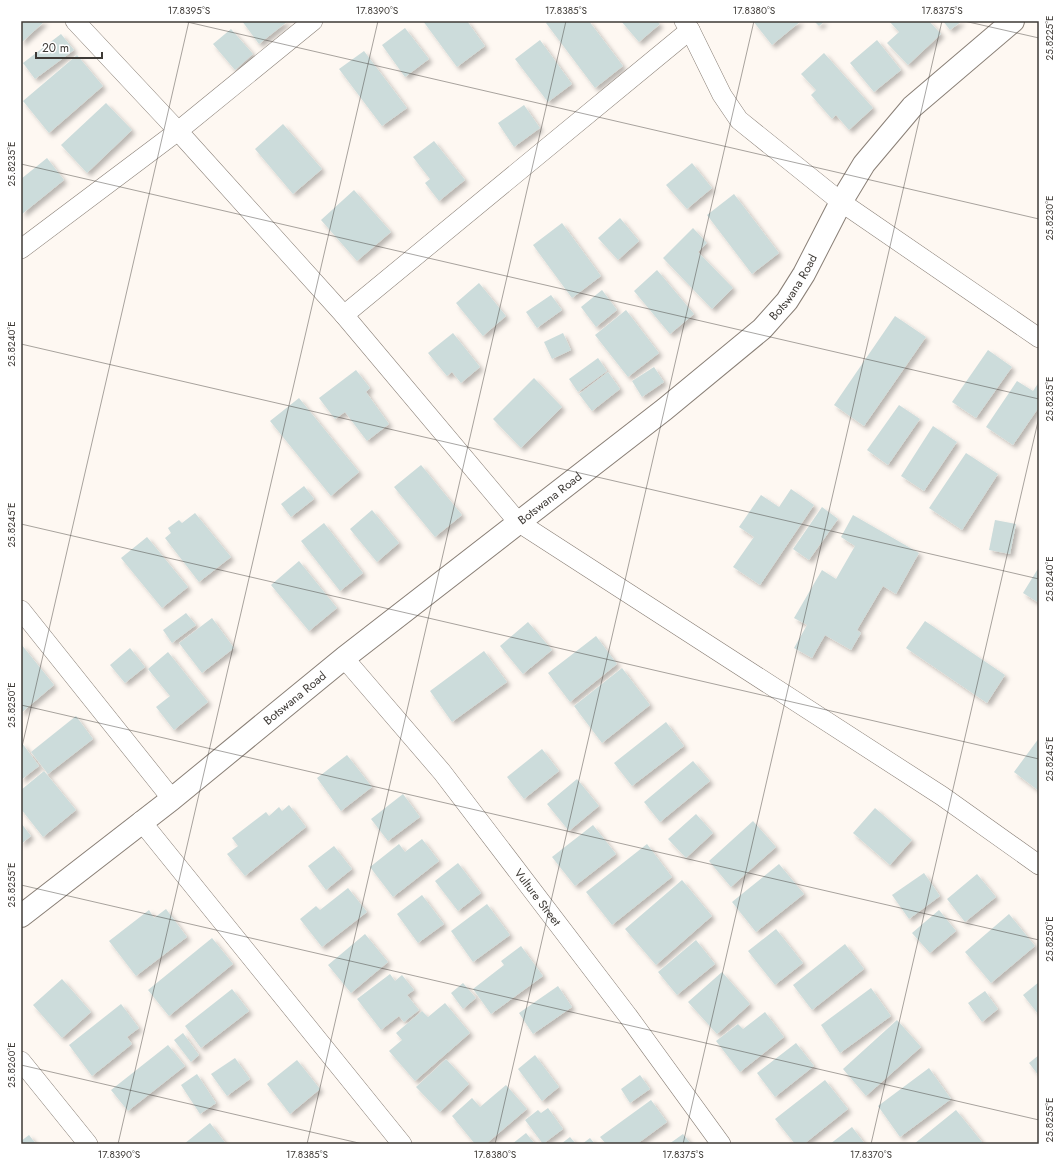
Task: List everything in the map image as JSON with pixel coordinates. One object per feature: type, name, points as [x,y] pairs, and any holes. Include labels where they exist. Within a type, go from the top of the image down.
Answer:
[{"type":"street","points":[[75,21],[178,131],[344,315],[518,522],[942,796],[1039,864]]},
{"type":"street","points":[[21,249],[178,131],[313,21]]},
{"type":"street","name":"Botswana Road","points":[[21,916],[172,798],[344,658],[665,409],[762,329],[787,301],[804,274],[841,202],[864,164],[912,107],[1013,21]]},
{"type":"street","points":[[344,315],[687,25],[722,95],[739,120],[841,202],[1039,338]]},
{"type":"street","points":[[21,610],[172,798]]},
{"type":"street","name":"Vulture Street","points":[[344,658],[447,778],[628,1016],[720,1144]]},
{"type":"street","points":[[141,821],[402,1144]]},
{"type":"street","points":[[21,1061],[88,1144]]},
{"type":"building","points":[[21,21],[45,21],[21,43]]},
{"type":"building","points":[[242,21],[288,21],[259,44]]},
{"type":"building","points":[[423,21],[467,21],[485,46],[457,67]]},
{"type":"building","points":[[548,21],[589,21],[623,66],[595,88],[546,23]]},
{"type":"building","points":[[621,21],[657,21],[660,24],[639,42]]},
{"type":"building","points":[[753,21],[801,21],[772,45]]},
{"type":"building","points":[[814,21],[825,21],[819,26]]},
{"type":"building","points":[[889,21],[929,21],[941,34],[908,65],[887,43],[899,32]]},
{"type":"building","points":[[943,21],[962,21],[950,30]]},
{"type":"building","points":[[405,28],[429,59],[405,77],[382,45]]},
{"type":"building","points":[[231,29],[253,54],[235,70],[213,44]]},
{"type":"building","points":[[61,34],[74,50],[35,79],[23,63]]},
{"type":"building","points":[[540,40],[572,84],[548,102],[515,59]]},
{"type":"building","points":[[877,40],[901,70],[874,92],[850,63]]},
{"type":"building","points":[[364,51],[407,108],[382,126],[339,69]]},
{"type":"building","points":[[824,53],[873,108],[849,130],[836,115],[832,119],[811,95],[816,90],[801,74]]},
{"type":"building","points":[[77,55],[103,86],[49,133],[23,101]]},
{"type":"building","points":[[106,103],[132,130],[87,173],[61,145]]},
{"type":"building","points":[[524,105],[540,128],[514,147],[498,123]]},
{"type":"building","points":[[283,124],[322,169],[293,194],[255,149]]},
{"type":"building","points":[[434,141],[465,180],[439,201],[425,183],[430,179],[413,157]]},
{"type":"building","points":[[47,158],[64,180],[22,214],[21,179]]},
{"type":"building","points":[[692,163],[712,188],[687,209],[666,185]]},
{"type":"building","points":[[354,190],[391,232],[357,261],[321,220]]},
{"type":"building","points":[[734,194],[779,253],[752,274],[707,215]]},
{"type":"building","points":[[620,218],[639,241],[618,260],[598,238]]},
{"type":"building","points":[[562,223],[601,276],[572,298],[533,245]]},
{"type":"building","points":[[693,228],[707,243],[698,252],[733,288],[712,309],[663,258]]},
{"type":"building","points":[[657,270],[694,314],[670,334],[634,291]]},
{"type":"building","points":[[479,283],[506,316],[483,336],[456,303]]},
{"type":"building","points":[[602,290],[617,310],[596,327],[581,307]]},
{"type":"building","points":[[551,295],[562,310],[537,328],[526,312]]},
{"type":"building","points":[[626,310],[659,353],[628,377],[595,335]]},
{"type":"building","points":[[895,316],[926,337],[864,426],[834,405]]},
{"type":"building","points":[[453,333],[480,367],[461,383],[452,372],[447,376],[428,353]]},
{"type":"building","points":[[563,333],[571,350],[552,359],[544,342]]},
{"type":"building","points":[[988,350],[1012,367],[976,418],[952,402]]},
{"type":"building","points":[[598,358],[607,371],[578,392],[569,379]]},
{"type":"building","points":[[654,367],[664,382],[642,397],[632,381]]},
{"type":"building","points":[[356,370],[370,388],[366,392],[389,424],[367,441],[345,412],[335,419],[319,398]]},
{"type":"building","points":[[608,372],[620,389],[592,411],[579,394]]},
{"type":"building","points":[[534,378],[562,407],[521,448],[493,419]]},
{"type":"building","points":[[1017,381],[1033,391],[1039,382],[1039,407],[1013,445],[986,427]]},
{"type":"building","points":[[299,398],[359,472],[331,496],[270,421]]},
{"type":"building","points":[[899,405],[920,419],[888,465],[867,450]]},
{"type":"building","points":[[933,426],[957,442],[924,491],[901,476]]},
{"type":"building","points":[[966,453],[998,474],[962,530],[929,508]]},
{"type":"building","points":[[421,465],[462,515],[435,537],[394,487]]},
{"type":"building","points":[[304,486],[314,499],[291,517],[281,504]]},
{"type":"building","points":[[791,489],[814,505],[760,585],[733,567],[754,537],[739,527],[761,495],[779,507]]},
{"type":"building","points":[[822,507],[838,519],[809,560],[793,549]]},
{"type":"building","points":[[372,510],[399,543],[377,562],[350,529]]},
{"type":"building","points":[[195,513],[231,557],[199,582],[165,538],[171,533],[168,528],[179,520],[182,523]]},
{"type":"building","points":[[853,515],[919,553],[896,594],[883,586],[857,630],[861,633],[851,650],[825,635],[812,658],[794,648],[807,625],[794,618],[822,570],[836,579],[855,546],[841,537]]},
{"type":"building","points":[[995,520],[1016,524],[1010,554],[989,550]]},
{"type":"building","points":[[324,523],[363,573],[340,591],[301,541]]},
{"type":"building","points":[[147,537],[188,587],[162,608],[121,558]]},
{"type":"building","points":[[299,561],[337,608],[309,631],[271,585]]},
{"type":"building","points":[[1039,567],[1039,603],[1023,593]]},
{"type":"building","points":[[186,613],[196,625],[172,643],[163,630]]},
{"type":"building","points":[[212,618],[234,648],[202,673],[179,643]]},
{"type":"building","points":[[925,621],[1005,675],[987,703],[906,648]]},
{"type":"building","points":[[528,622],[552,650],[523,674],[500,646]]},
{"type":"building","points":[[596,636],[617,664],[570,702],[548,673]]},
{"type":"building","points":[[21,644],[54,685],[21,713]]},
{"type":"building","points":[[130,648],[145,667],[125,683],[110,665]]},
{"type":"building","points":[[484,651],[507,682],[452,722],[430,691]]},
{"type":"building","points":[[168,652],[208,702],[174,730],[156,707],[170,696],[148,669]]},
{"type":"building","points":[[622,668],[650,705],[602,743],[574,706]]},
{"type":"building","points":[[76,716],[93,739],[48,774],[31,752]]},
{"type":"building","points":[[666,722],[684,746],[632,786],[614,763]]},
{"type":"building","points":[[1039,738],[1039,791],[1014,772]]},
{"type":"building","points":[[22,743],[39,766],[21,780],[21,744]]},
{"type":"building","points":[[542,749],[559,771],[524,799],[507,777]]},
{"type":"building","points":[[347,755],[372,787],[341,811],[317,778]]},
{"type":"building","points":[[693,761],[710,781],[660,822],[644,802]]},
{"type":"building","points":[[44,771],[76,810],[43,837],[21,809],[21,790]]},
{"type":"building","points":[[577,779],[599,806],[569,831],[547,804]]},
{"type":"building","points":[[403,794],[420,817],[388,841],[371,819]]},
{"type":"building","points":[[289,805],[306,827],[245,876],[227,854],[238,846],[232,838],[266,812],[269,816],[279,807],[282,811]]},
{"type":"building","points":[[875,808],[912,840],[890,865],[853,833]]},
{"type":"building","points":[[696,814],[713,833],[686,858],[668,839]]},
{"type":"building","points":[[753,821],[776,847],[731,887],[709,861]]},
{"type":"building","points":[[21,823],[31,836],[21,844]]},
{"type":"building","points":[[593,825],[616,854],[575,886],[552,857]]},
{"type":"building","points":[[422,839],[439,861],[393,897],[370,867],[399,844],[405,852]]},
{"type":"building","points":[[647,844],[672,877],[612,925],[586,892]]},
{"type":"building","points":[[334,846],[352,869],[326,890],[308,866]]},
{"type":"building","points":[[458,863],[481,893],[458,911],[435,881]]},
{"type":"building","points":[[779,864],[804,894],[756,932],[732,902]]},
{"type":"building","points":[[924,873],[940,896],[909,919],[892,895]]},
{"type":"building","points":[[977,874],[996,897],[965,922],[947,899]]},
{"type":"building","points":[[682,880],[712,916],[656,965],[625,929]]},
{"type":"building","points":[[348,888],[367,912],[322,947],[300,919],[316,906],[320,910]]},
{"type":"building","points":[[422,895],[444,924],[418,943],[397,914]]},
{"type":"building","points":[[487,904],[510,935],[473,962],[451,931]]},
{"type":"building","points":[[166,909],[187,937],[136,976],[109,941],[149,910],[154,918]]},
{"type":"building","points":[[939,910],[956,931],[930,953],[912,933]]},
{"type":"building","points":[[1009,914],[1035,946],[991,983],[965,952]]},
{"type":"building","points":[[776,929],[803,963],[775,985],[748,951]]},
{"type":"building","points":[[365,934],[388,962],[351,993],[328,965]]},
{"type":"building","points":[[212,938],[233,964],[169,1016],[148,990]]},
{"type":"building","points":[[696,940],[715,964],[677,995],[658,972]]},
{"type":"building","points":[[845,944],[864,969],[812,1010],[793,985]]},
{"type":"building","points":[[521,946],[543,976],[491,1014],[473,989],[504,965],[501,961]]},
{"type":"building","points":[[722,972],[750,1004],[717,1034],[688,1002]]},
{"type":"building","points":[[390,974],[395,981],[402,975],[414,990],[407,995],[419,1010],[404,1022],[399,1016],[381,1030],[357,999]]},
{"type":"building","points":[[62,979],[91,1012],[62,1038],[33,1005]]},
{"type":"building","points":[[1039,982],[1039,1015],[1023,995]]},
{"type":"building","points":[[463,983],[476,998],[463,1009],[451,993]]},
{"type":"building","points":[[558,986],[572,1007],[533,1034],[519,1013]]},
{"type":"building","points":[[871,988],[891,1016],[840,1053],[821,1025]]},
{"type":"building","points":[[232,989],[249,1011],[201,1048],[185,1026]]},
{"type":"building","points":[[985,991],[998,1009],[982,1022],[968,1003]]},
{"type":"building","points":[[445,1003],[470,1033],[415,1081],[389,1051],[402,1040],[396,1033],[422,1011],[428,1017]]},
{"type":"building","points":[[121,1004],[139,1028],[127,1037],[132,1044],[92,1076],[69,1045]]},
{"type":"building","points":[[765,1012],[784,1037],[740,1072],[716,1041],[738,1024],[743,1029]]},
{"type":"building","points":[[897,1020],[921,1047],[866,1096],[843,1069]]},
{"type":"building","points":[[183,1033],[199,1055],[191,1062],[174,1040]]},
{"type":"building","points":[[796,1043],[814,1066],[775,1097],[757,1073]]},
{"type":"building","points":[[168,1045],[185,1066],[128,1111],[111,1090]]},
{"type":"building","points":[[535,1055],[559,1087],[542,1101],[518,1069]]},
{"type":"building","points":[[1039,1055],[1039,1076],[1029,1063]]},
{"type":"building","points":[[235,1058],[250,1079],[227,1096],[211,1074]]},
{"type":"building","points":[[446,1059],[469,1084],[440,1112],[416,1087]]},
{"type":"building","points":[[297,1060],[320,1089],[290,1114],[267,1084]]},
{"type":"building","points":[[929,1068],[951,1099],[900,1137],[878,1106]]},
{"type":"building","points":[[197,1074],[216,1103],[200,1114],[181,1085]]},
{"type":"building","points":[[640,1075],[650,1089],[630,1103],[621,1089]]},
{"type":"building","points":[[825,1080],[848,1109],[804,1144],[795,1144],[775,1119]]},
{"type":"building","points":[[506,1085],[527,1109],[486,1144],[475,1144],[452,1116],[472,1098],[480,1107]]},
{"type":"building","points":[[651,1100],[667,1122],[637,1144],[606,1144],[600,1137]]},
{"type":"building","points":[[548,1108],[563,1129],[543,1144],[525,1120],[538,1110],[541,1113]]},
{"type":"building","points":[[956,1110],[982,1142],[980,1144],[914,1144]]},
{"type":"building","points":[[210,1123],[226,1144],[184,1144]]},
{"type":"building","points":[[852,1127],[865,1144],[830,1144]]},
{"type":"building","points":[[526,1133],[535,1144],[512,1144]]},
{"type":"building","points":[[683,1134],[691,1144],[669,1144]]},
{"type":"building","points":[[29,1135],[36,1144],[21,1144],[21,1141]]},
{"type":"building","points":[[570,1137],[576,1144],[561,1144]]},
{"type":"building","points":[[590,1138],[595,1144],[582,1144]]}]
